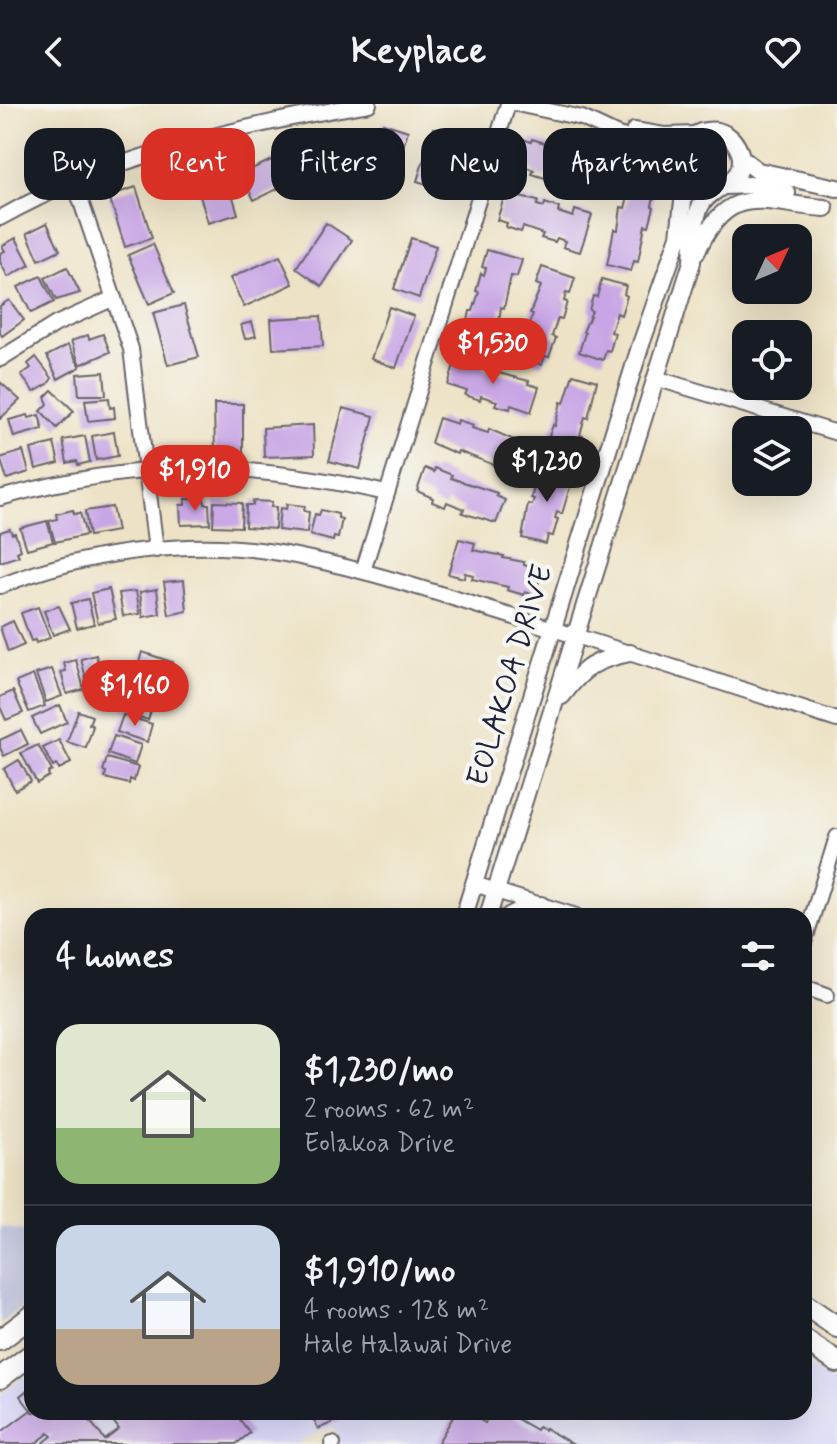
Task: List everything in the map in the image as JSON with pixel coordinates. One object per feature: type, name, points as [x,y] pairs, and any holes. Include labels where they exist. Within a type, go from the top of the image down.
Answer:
[{"type":"main road","points":[[812,1310],[837,1327]]},
{"type":"main road","points":[[0,1340],[24,1322]]},
{"type":"main road","points":[[812,1345],[837,1362]]},
{"type":"main road","points":[[0,1378],[24,1360]]},
{"type":"street","points":[[125,162],[235,132],[369,104]]},
{"type":"street","points":[[363,571],[508,104]]},
{"type":"street","points":[[517,104],[605,128]]},
{"type":"street","points":[[595,123],[609,121],[631,128]]},
{"type":"street","points":[[727,136],[738,148],[741,158],[736,177],[727,184]]},
{"type":"street","points":[[741,158],[758,171],[837,188]]},
{"type":"street","points":[[727,187],[750,185],[775,189],[831,210]]},
{"type":"street","points":[[692,262],[714,222],[745,202],[772,199],[831,210]]},
{"type":"street","points":[[0,218],[33,200]]},
{"type":"street","points":[[80,200],[131,349],[156,550]]},
{"type":"street","name":"EOLAKOA DRIVE","points":[[466,908],[640,347],[679,236],[682,200]]},
{"type":"street","name":"EOLAKOA DRIVE","points":[[491,908],[692,262],[698,211],[704,200]]},
{"type":"street","points":[[0,359],[56,324],[114,298]]},
{"type":"street","points":[[640,347],[645,368],[655,378],[837,433]]},
{"type":"street","points":[[625,397],[638,384],[655,378]]},
{"type":"street","points":[[0,498],[49,485],[146,469],[221,468],[299,475],[386,493]]},
{"type":"street","points":[[0,586],[60,567],[156,550],[221,548],[271,552],[363,571],[837,720]]},
{"type":"street","points":[[554,707],[588,666],[602,659],[630,653]]},
{"type":"street","points":[[812,917],[837,837]]},
{"type":"street","points":[[474,884],[551,908]]},
{"type":"street","points":[[524,908],[541,905]]},
{"type":"street","points":[[812,990],[827,995]]},
{"type":"shaded area","points":[[0,1227],[24,1231],[24,1306],[0,1324]]},
{"type":"shaded area","points":[[812,1368],[837,1385],[837,1444],[340,1444],[334,1426],[294,1444],[0,1444],[0,1395],[24,1376],[24,1420],[812,1420]]},
{"type":"building","points":[[383,123],[399,128],[381,128]]},
{"type":"building","points":[[532,139],[543,142],[543,177],[532,174],[534,170],[527,167],[527,140],[531,142]]},
{"type":"building","points":[[271,160],[271,192],[255,200],[255,168]]},
{"type":"building","points":[[136,187],[152,238],[125,247],[110,200],[125,200],[125,191]]},
{"type":"building","points":[[527,199],[538,201],[537,205],[544,207],[545,203],[559,208],[558,212],[573,217],[575,210],[592,215],[580,252],[563,247],[565,241],[541,238],[543,234],[523,227],[521,232],[497,220],[503,200]]},
{"type":"building","points":[[201,200],[234,200],[238,214],[208,223]]},
{"type":"building","points":[[627,200],[653,200],[654,207],[649,226],[645,225],[638,262],[634,261],[631,271],[607,265],[614,229],[618,230],[621,207],[625,208]]},
{"type":"building","points":[[47,223],[60,250],[39,260],[27,233]]},
{"type":"building","points":[[326,223],[352,240],[322,286],[296,268]]},
{"type":"building","points":[[16,238],[30,265],[8,277],[0,262],[0,253],[5,251],[2,246]]},
{"type":"building","points":[[411,238],[436,246],[419,298],[394,289]]},
{"type":"building","points":[[153,244],[174,293],[149,304],[128,255]]},
{"type":"building","points":[[487,250],[522,260],[517,277],[511,276],[498,329],[494,328],[489,348],[464,341],[470,311],[473,311],[479,292],[476,291],[481,273],[484,275],[486,268],[482,267]]},
{"type":"building","points":[[280,256],[293,284],[244,307],[230,278]]},
{"type":"building","points":[[67,267],[80,293],[56,300],[45,278]]},
{"type":"building","points":[[542,267],[575,278],[570,294],[566,293],[564,301],[567,302],[552,336],[556,338],[549,357],[545,356],[542,365],[519,357],[533,314],[530,313],[541,286],[536,284]]},
{"type":"building","points":[[41,276],[54,302],[31,313],[18,287]]},
{"type":"building","points":[[602,279],[626,286],[624,294],[627,296],[611,332],[615,333],[610,351],[606,350],[603,360],[579,352],[592,311],[589,310],[593,296],[597,297]]},
{"type":"building","points":[[9,300],[24,320],[2,336],[0,306]]},
{"type":"building","points":[[184,305],[199,357],[168,365],[153,313]]},
{"type":"building","points":[[389,307],[414,316],[396,368],[371,359]]},
{"type":"building","points":[[321,316],[323,346],[273,349],[271,319]]},
{"type":"building","points":[[252,322],[256,336],[245,339],[241,325]]},
{"type":"building","points":[[103,334],[110,352],[80,365],[71,341]]},
{"type":"building","points":[[68,345],[80,367],[58,379],[47,356]]},
{"type":"building","points":[[36,357],[52,378],[34,392],[21,375],[31,368],[28,364]]},
{"type":"building","points":[[455,361],[484,366],[483,369],[529,381],[528,384],[539,387],[531,412],[511,405],[510,409],[495,405],[497,401],[481,396],[480,400],[465,395],[467,391],[448,385]]},
{"type":"building","points":[[104,372],[106,395],[79,395],[77,374]]},
{"type":"building","points":[[573,374],[597,381],[577,455],[574,454],[570,464],[547,456],[553,437],[549,436]]},
{"type":"building","points":[[0,382],[20,400],[0,419]]},
{"type":"building","points":[[52,390],[74,411],[57,428],[41,411],[48,404],[45,397]]},
{"type":"building","points":[[109,398],[115,418],[88,421],[85,400]]},
{"type":"building","points":[[214,404],[243,404],[243,453],[215,454]]},
{"type":"building","points":[[343,408],[374,416],[360,469],[329,461]]},
{"type":"building","points":[[28,415],[29,418],[39,415],[43,429],[14,437],[9,420]]},
{"type":"building","points":[[439,418],[457,424],[458,420],[488,433],[489,429],[521,443],[513,468],[503,465],[502,468],[431,443]]},
{"type":"building","points":[[313,425],[314,455],[264,457],[263,428]]},
{"type":"building","points":[[114,432],[118,456],[96,460],[92,436]]},
{"type":"building","points":[[85,436],[90,462],[78,465],[77,461],[67,463],[63,440]]},
{"type":"building","points":[[54,443],[59,463],[36,469],[31,449]]},
{"type":"building","points":[[23,451],[29,472],[7,479],[0,458]]},
{"type":"building","points":[[545,465],[574,473],[562,514],[557,512],[553,536],[548,535],[546,544],[522,538],[528,504],[532,505],[535,484],[539,485]]},
{"type":"building","points":[[425,468],[434,472],[435,468],[452,475],[451,478],[497,493],[496,496],[505,500],[496,523],[462,513],[464,509],[447,502],[445,507],[432,502],[433,498],[417,491]]},
{"type":"building","points":[[185,499],[204,499],[205,504],[209,504],[210,524],[181,525],[180,505],[185,505]]},
{"type":"building","points":[[253,501],[272,502],[271,507],[276,507],[275,529],[245,527],[246,505],[253,505]]},
{"type":"building","points":[[214,502],[242,503],[241,527],[213,526]]},
{"type":"building","points":[[287,504],[305,506],[304,511],[309,512],[307,533],[278,530],[280,508],[286,509]]},
{"type":"building","points":[[112,507],[117,531],[89,536],[85,511]]},
{"type":"building","points":[[73,510],[74,514],[80,513],[86,535],[55,542],[49,521],[57,519],[56,514]]},
{"type":"building","points":[[321,510],[338,514],[338,518],[342,519],[338,538],[334,537],[333,541],[310,535],[315,514],[319,515]]},
{"type":"building","points":[[47,521],[53,542],[27,549],[20,528]]},
{"type":"building","points":[[10,529],[12,534],[15,533],[21,550],[17,552],[19,556],[0,562],[0,532]]},
{"type":"building","points":[[459,539],[475,543],[473,550],[524,562],[524,565],[542,571],[535,595],[525,592],[524,595],[507,590],[508,587],[472,579],[473,575],[465,573],[464,578],[448,574]]},
{"type":"building","points":[[184,580],[187,611],[169,615],[164,582]]},
{"type":"building","points":[[109,589],[116,619],[98,623],[91,593]]},
{"type":"building","points":[[157,589],[160,614],[143,617],[140,592]]},
{"type":"building","points":[[136,591],[140,614],[123,616],[119,593]]},
{"type":"building","points":[[88,599],[94,624],[77,628],[71,603]]},
{"type":"building","points":[[59,606],[70,629],[53,635],[44,611]]},
{"type":"building","points":[[38,607],[50,638],[36,643],[35,640],[31,641],[21,613]]},
{"type":"building","points":[[13,621],[24,645],[8,652],[0,627]]},
{"type":"building","points":[[142,652],[172,662],[166,679],[137,669]]},
{"type":"building","points":[[96,655],[103,682],[88,686],[81,659]]},
{"type":"building","points":[[76,660],[84,689],[67,694],[61,672],[66,671],[64,663]]},
{"type":"building","points":[[52,669],[62,696],[46,702],[36,674]]},
{"type":"building","points":[[135,671],[166,680],[161,698],[129,689]]},
{"type":"building","points":[[33,675],[45,706],[29,712],[16,682]]},
{"type":"building","points":[[13,691],[23,713],[6,720],[0,707],[0,697]]},
{"type":"building","points":[[127,695],[153,704],[148,720],[122,711]]},
{"type":"building","points":[[60,705],[67,722],[40,734],[32,718]]},
{"type":"building","points":[[78,711],[92,716],[89,724],[93,726],[86,748],[67,742]]},
{"type":"building","points":[[123,715],[152,724],[147,742],[117,732]]},
{"type":"building","points":[[21,730],[28,744],[4,756],[0,740]]},
{"type":"building","points":[[114,736],[141,745],[135,764],[108,754]]},
{"type":"building","points":[[59,740],[71,763],[59,769],[56,765],[53,767],[43,748]]},
{"type":"building","points":[[38,745],[52,771],[37,783],[21,753]]},
{"type":"building","points":[[107,758],[138,767],[134,781],[130,779],[129,784],[105,778],[106,772],[103,771]]},
{"type":"building","points":[[19,760],[31,781],[15,790],[4,769]]},
{"type":"building","points":[[24,1415],[24,1420],[89,1420],[105,1440],[119,1429],[112,1420],[240,1420],[250,1433],[236,1444],[42,1444],[52,1436],[49,1433],[35,1444],[0,1444],[0,1433]]},
{"type":"building","points":[[314,1420],[339,1420],[318,1429]]},
{"type":"building","points":[[451,1420],[480,1420],[485,1423],[487,1420],[519,1420],[536,1430],[538,1427],[545,1428],[572,1444],[437,1444]]}]
